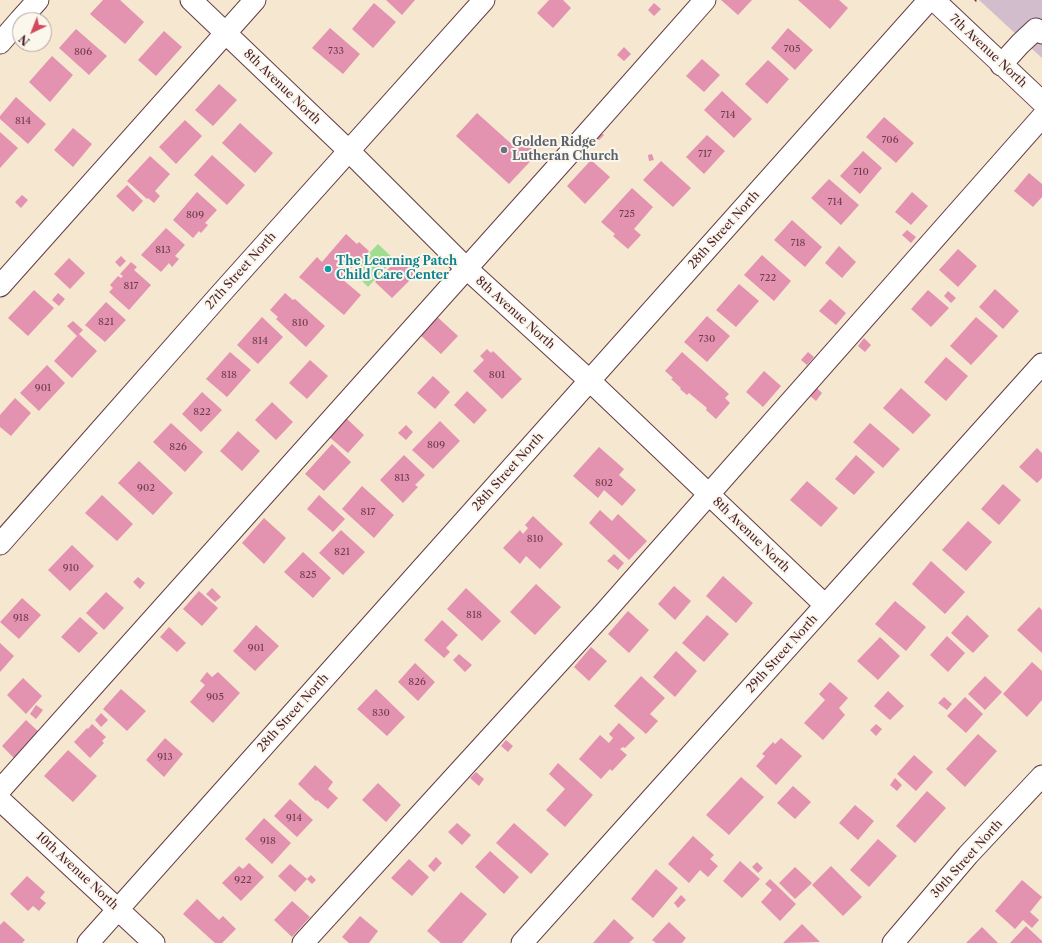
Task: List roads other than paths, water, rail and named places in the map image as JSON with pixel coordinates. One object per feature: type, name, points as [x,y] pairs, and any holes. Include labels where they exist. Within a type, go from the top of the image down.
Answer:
[{"type":"street","points":[[27,12],[38,0]]},
{"type":"street","name":"8th Avenue North","points":[[191,0],[349,151],[466,268],[590,380],[825,605]]},
{"type":"street","points":[[0,286],[255,0]]},
{"type":"street","name":"27th Street North","points":[[0,544],[484,0]]},
{"type":"street","points":[[0,790],[705,0]]},
{"type":"street","name":"28th Street North","points":[[88,943],[929,0]]},
{"type":"street","name":"7th Avenue North","points":[[934,0],[1001,65],[1042,102]]},
{"type":"street","points":[[0,43],[12,29]]},
{"type":"street","points":[[1001,65],[1036,29],[1042,33]]},
{"type":"street","points":[[303,943],[604,613],[1042,117]]},
{"type":"street","name":"29th Street North","points":[[522,943],[1042,364]]},
{"type":"street","name":"30th Street North","points":[[893,943],[968,855],[1042,776]]},
{"type":"street","name":"10th Avenue North","points":[[0,800],[154,943]]},
{"type":"place","name":"Golden Ridge Lutheran Church","points":[[504,150]]},
{"type":"place","name":"The Learning Patch Child Care Center","points":[[328,269]]}]
